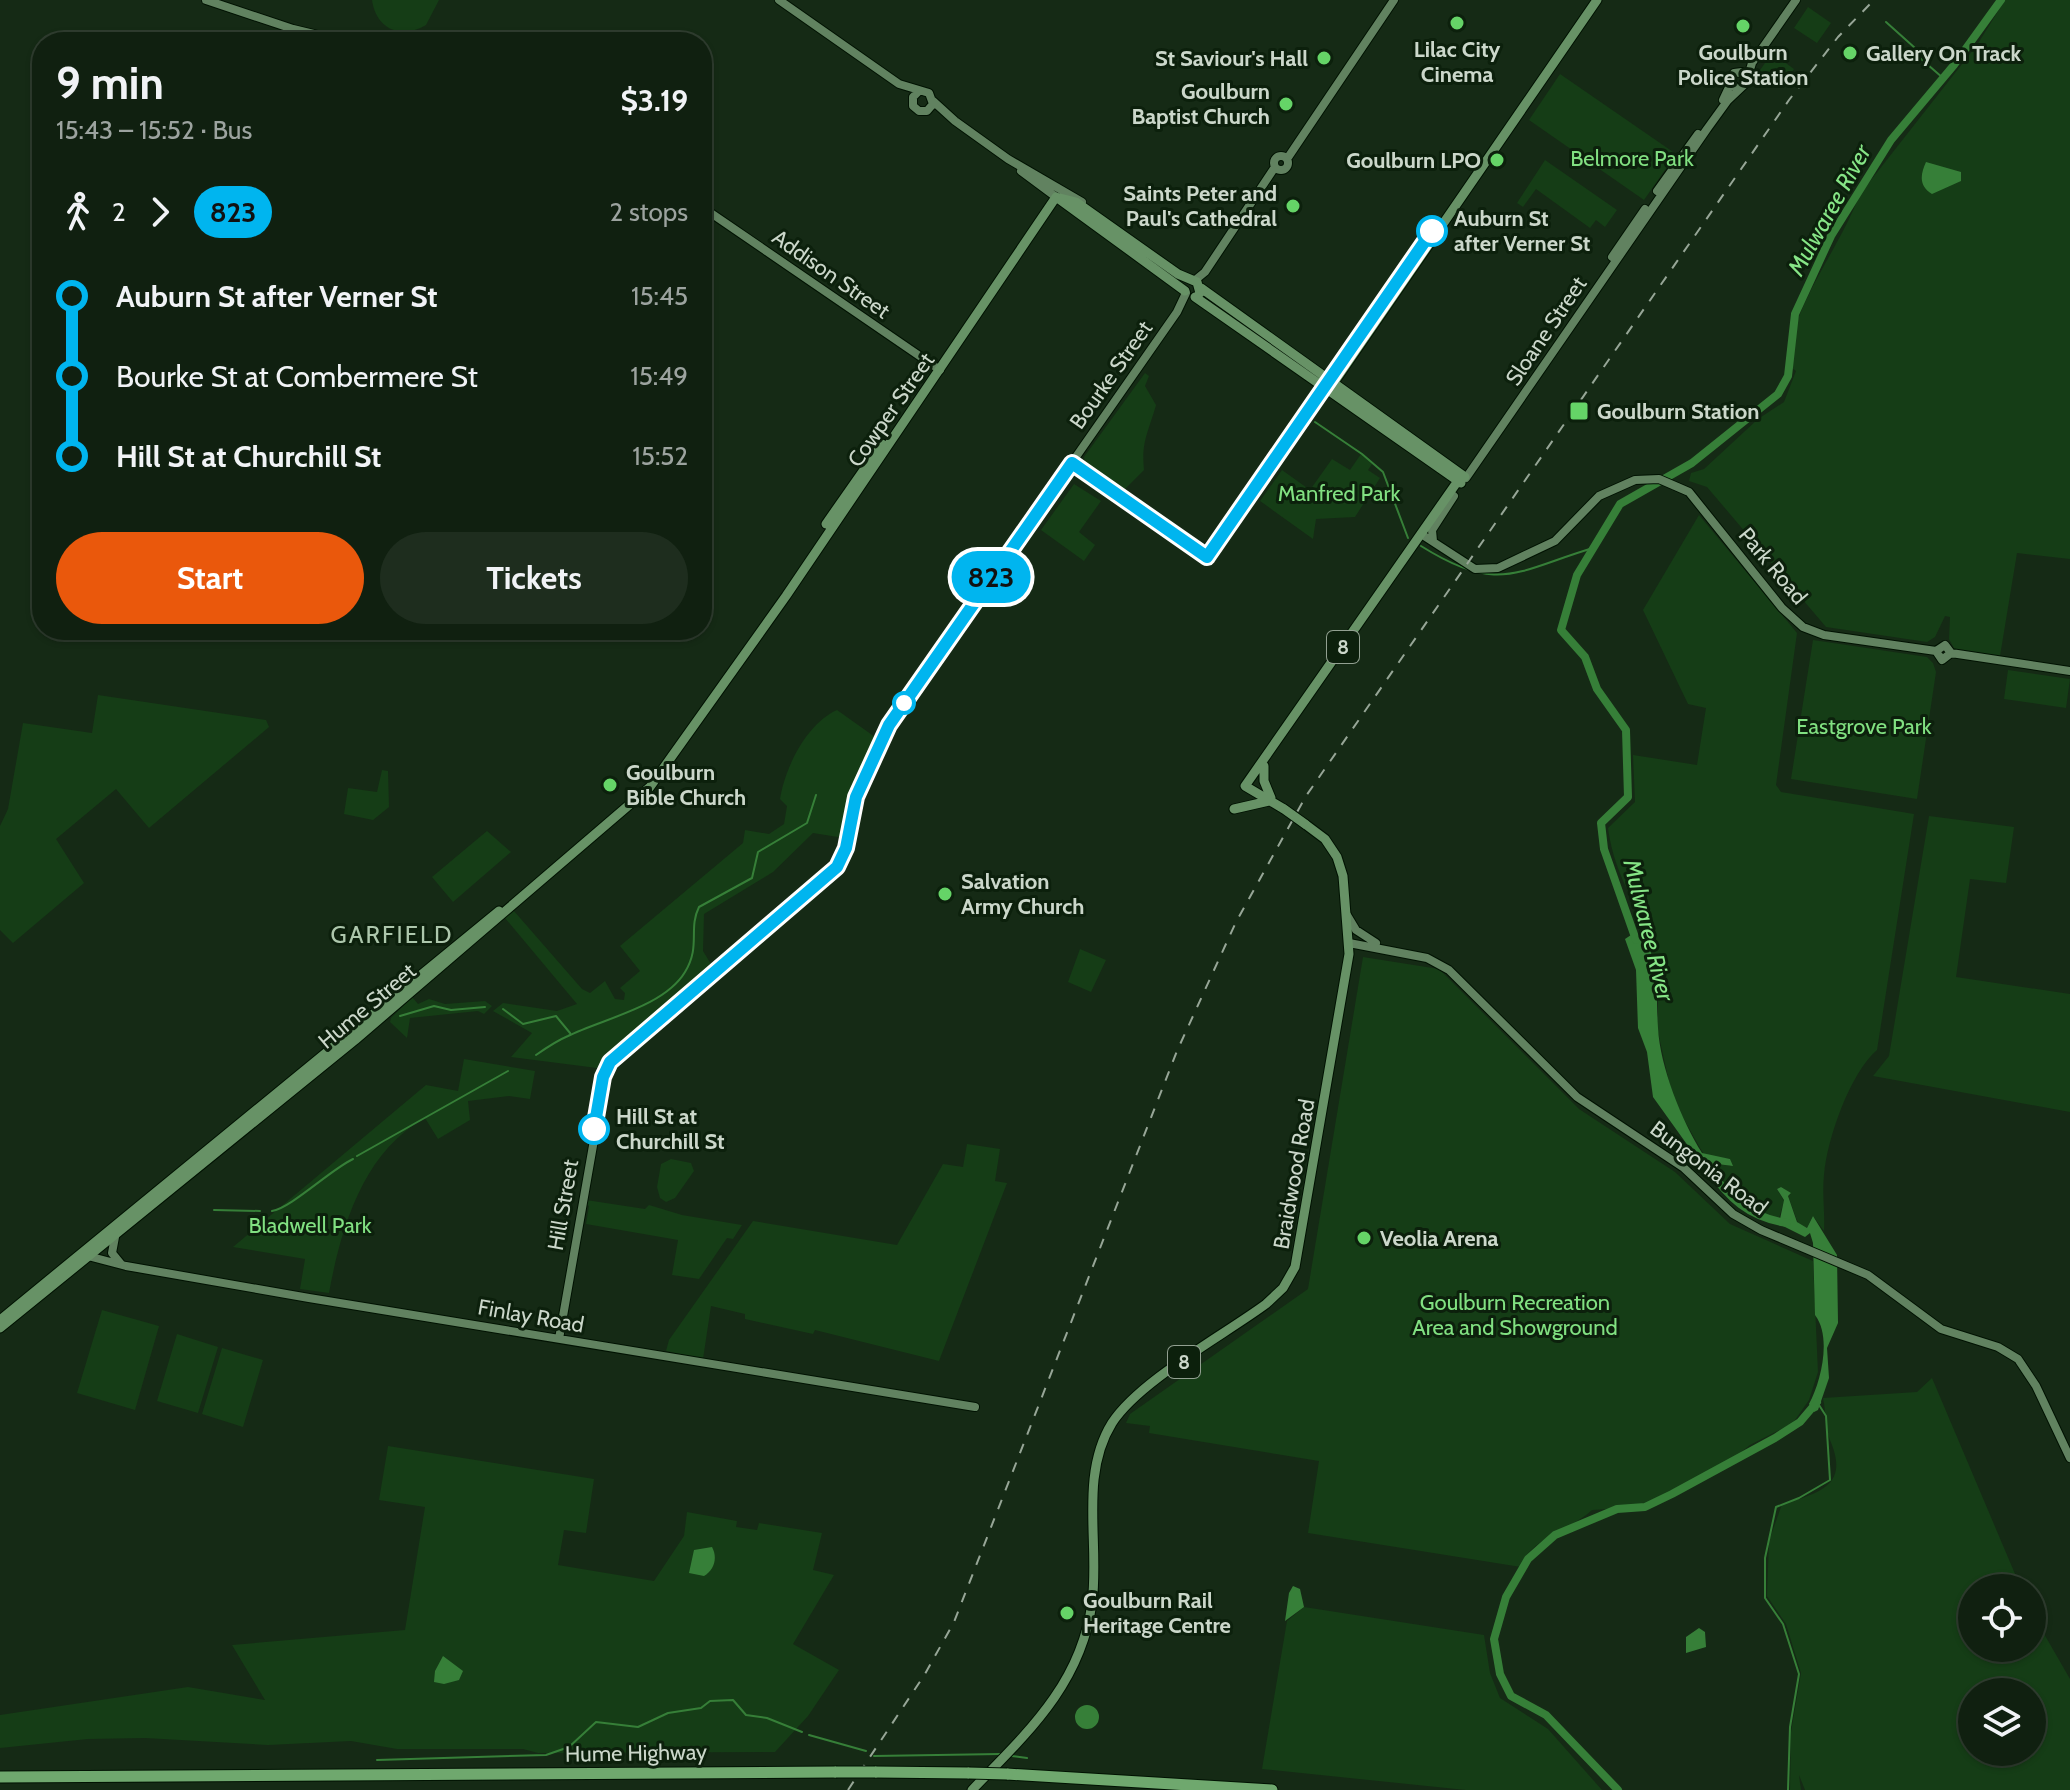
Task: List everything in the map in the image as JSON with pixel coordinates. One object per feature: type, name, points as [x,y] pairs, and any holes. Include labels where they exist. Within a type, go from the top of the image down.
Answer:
[{"type":"highway","name":"Hume Highway","points":[[0,1777],[875,1772],[1007,1774],[1272,1790]]},
{"type":"main road","points":[[1328,386],[1594,0]]},
{"type":"main road","points":[[1056,197],[1069,198],[1197,284],[1328,386]]},
{"type":"main road","points":[[1056,197],[1190,295],[1462,479]]},
{"type":"main road","name":"Cowper Street","points":[[750,640],[1056,197]]},
{"type":"main road","points":[[1045,213],[1063,208],[1122,245]]},
{"type":"main road","points":[[1190,295],[1197,284]]},
{"type":"main road","points":[[1190,295],[1197,284]]},
{"type":"main road","name":"Sloane Street","points":[[1436,515],[1454,496],[1462,479]]},
{"type":"main road","name":"Sloane Street","points":[[1248,785],[1462,479]]},
{"type":"main road","name":"Hume Street","points":[[0,1320],[115,1237],[466,948],[630,807],[667,766],[750,640]]},
{"type":"main road","name":"Hume Street","points":[[0,1328],[628,801],[672,749],[750,640]]},
{"type":"main road","points":[[1234,809],[1275,803],[1264,781],[1265,763]]},
{"type":"main road","name":"Braidwood Road","points":[[972,1790],[1052,1704],[1077,1654],[1092,1602],[1096,1464],[1113,1422],[1144,1390],[1276,1296],[1295,1267],[1349,943],[1347,914],[1337,857],[1325,839],[1248,785]]},
{"type":"street","points":[[206,0],[305,32]]},
{"type":"street","points":[[779,0],[899,84],[929,93],[933,101],[955,121],[1056,197]]},
{"type":"street","points":[[1197,284],[1277,168],[1275,160],[1285,157],[1291,149],[1394,0]]},
{"type":"street","points":[[1744,75],[1732,74],[1735,86],[1744,86],[1744,75],[1796,0]]},
{"type":"street","points":[[899,84],[917,110],[955,121]]},
{"type":"street","name":"Sloane Street","points":[[1462,479],[1634,237],[1735,86]]},
{"type":"street","name":"Sloane Street","points":[[1462,479],[1684,152],[1735,86]]},
{"type":"street","points":[[912,100],[919,91]]},
{"type":"street","points":[[927,111],[933,101]]},
{"type":"street","points":[[1684,152],[1707,129]]},
{"type":"street","points":[[1008,159],[1072,195],[1090,212]]},
{"type":"street","points":[[1025,168],[1056,197]]},
{"type":"street","points":[[1035,182],[1045,195],[1045,213]]},
{"type":"street","points":[[1641,214],[1664,192]]},
{"type":"street","name":"Addison Street","points":[[712,214],[938,369]]},
{"type":"street","name":"Bourke Street","points":[[603,1077],[612,1060],[835,871],[845,852],[856,797],[884,734],[1190,295]]},
{"type":"street","name":"Park Road","points":[[1433,542],[1475,569],[1498,568],[1555,541],[1599,496],[1654,478],[1673,482],[1693,496],[1782,608],[1803,627],[1824,635],[1936,651],[1942,660],[1951,653],[2070,671]]},
{"type":"street","points":[[1433,542],[1432,530],[1454,496]]},
{"type":"street","points":[[1421,534],[1433,542]]},
{"type":"street","points":[[1347,914],[1360,935],[1393,949]]},
{"type":"street","name":"Bungonia Road","points":[[1349,943],[1393,949],[1427,958],[1449,970],[1577,1097],[1684,1168],[1733,1214],[1879,1281],[1941,1329],[1998,1347],[2018,1359],[2036,1386],[2070,1458]]},
{"type":"street","name":"Hill Street","points":[[559,1339],[603,1077]]},
{"type":"street","points":[[115,1237],[112,1253],[126,1266]]},
{"type":"street","name":"Finlay Road","points":[[87,1256],[126,1266],[975,1407]]},
{"type":"green space","points":[[372,0],[439,0],[426,25],[408,32],[384,25],[374,10]]},
{"type":"green space","points":[[2005,0],[2070,0],[2070,559],[2017,553],[2000,656],[1955,650],[1949,639],[1950,617],[1945,616],[1935,637],[1927,642],[1826,627],[1707,487],[1689,481],[1691,473],[1704,469],[1758,419],[1784,402],[1796,371],[1792,368],[1794,330],[1860,194],[1977,45]]},
{"type":"green space","points":[[1808,7],[1831,23],[1817,43],[1794,28]]},
{"type":"green space","points":[[1772,53],[1794,69],[1781,88],[1758,73]]},
{"type":"green space","name":"Belmore Park","points":[[1560,74],[1676,154],[1644,200],[1529,120]]},
{"type":"green space","points":[[1545,160],[1617,210],[1605,227],[1596,220],[1590,228],[1536,189],[1523,207],[1517,203]]},
{"type":"green space","points":[[1145,373],[1149,376],[1145,386],[1156,405],[1145,444],[1144,470],[1124,490],[1085,463],[1084,457]]},
{"type":"green space","name":"Manfred Park","points":[[1361,454],[1372,464],[1368,470],[1380,478],[1355,517],[1316,519],[1313,539],[1260,501],[1282,470],[1310,490],[1332,459],[1350,470]]},
{"type":"green space","points":[[1074,484],[1101,501],[1079,532],[1095,545],[1084,561],[1041,530]]},
{"type":"green space","points":[[1699,515],[1797,633],[1776,785],[1781,792],[1914,814],[1877,1050],[1867,1060],[1849,1090],[1830,1144],[1823,1182],[1824,1231],[1813,1216],[1807,1228],[1798,1223],[1788,1196],[1791,1194],[1781,1187],[1777,1189],[1784,1201],[1779,1218],[1759,1213],[1739,1202],[1723,1188],[1713,1170],[1717,1164],[1731,1166],[1730,1159],[1704,1155],[1673,1100],[1658,1032],[1658,977],[1646,937],[1652,929],[1623,881],[1610,842],[1608,828],[1635,802],[1633,755],[1697,765],[1706,708],[1688,704],[1643,610]]},
{"type":"green space","name":"Eastgrove Park","points":[[1813,640],[1927,657],[1933,663],[1936,672],[1917,799],[1791,779]]},
{"type":"green space","points":[[2008,670],[2070,679],[2066,708],[2004,699]]},
{"type":"green space","points":[[98,695],[266,720],[269,727],[149,828],[116,789],[56,839],[84,883],[13,943],[0,930],[0,826],[8,809],[23,723],[92,733]]},
{"type":"green space","points":[[837,710],[875,737],[851,798],[844,838],[813,833],[773,872],[704,914],[703,951],[714,969],[597,1068],[511,1057],[532,1033],[493,1011],[503,1003],[557,1011],[577,1004],[505,918],[514,911],[582,989],[590,993],[605,981],[615,999],[624,1000],[625,993],[620,988],[640,971],[620,946],[743,843],[745,830],[769,834],[784,824],[787,806],[780,799],[792,761],[816,725]]},
{"type":"green space","points":[[382,770],[388,771],[389,807],[373,820],[344,814],[348,788],[377,792]]},
{"type":"green space","points":[[1929,816],[2014,827],[2006,883],[1970,879],[1956,977],[2070,994],[2070,1112],[1873,1076],[1889,1056]]},
{"type":"green space","points":[[487,831],[511,852],[453,902],[432,877]]},
{"type":"green space","points":[[1080,949],[1106,960],[1091,992],[1068,982]]},
{"type":"green space","name":"Goulburn Recreation Area and Showground","points":[[1363,957],[1439,969],[1579,1109],[1675,1172],[1730,1224],[1813,1261],[1818,1372],[1809,1400],[1793,1423],[1750,1445],[1710,1477],[1690,1488],[1639,1507],[1592,1510],[1532,1549],[1521,1567],[1308,1533],[1319,1461],[1149,1433],[1150,1426],[1126,1423],[1130,1414],[1308,1289]]},
{"type":"green space","points":[[412,997],[418,1004],[429,999],[445,1004],[485,1001],[492,1006],[484,1014],[478,1011],[410,1018],[407,1038],[390,1022]]},
{"type":"green space","name":"Bladwell Park","points":[[464,1059],[535,1071],[530,1099],[509,1096],[468,1101],[470,1120],[438,1139],[425,1118],[404,1133],[386,1151],[358,1194],[340,1243],[329,1293],[300,1289],[305,1259],[233,1247],[426,1085],[458,1091]]},
{"type":"green space","points":[[967,1144],[1000,1149],[995,1181],[1007,1183],[939,1361],[815,1330],[813,1334],[745,1319],[745,1314],[711,1306],[703,1359],[666,1351],[669,1340],[753,1221],[897,1245],[943,1164],[963,1167]]},
{"type":"green space","points":[[671,1159],[691,1163],[694,1171],[675,1198],[666,1202],[660,1198],[657,1187],[661,1164]]},
{"type":"green space","points":[[586,1200],[645,1209],[649,1205],[682,1215],[742,1225],[733,1239],[727,1238],[699,1279],[672,1275],[678,1240],[586,1224],[589,1206],[585,1204]]},
{"type":"green space","points":[[102,1310],[159,1326],[135,1410],[77,1393]]},
{"type":"green space","points":[[177,1334],[218,1347],[198,1413],[157,1401]]},
{"type":"green space","points":[[222,1348],[263,1360],[243,1427],[202,1414]]},
{"type":"green space","points":[[1932,1378],[2015,1574],[1958,1574],[1958,1662],[2046,1662],[2046,1637],[2070,1679],[2070,1790],[1805,1790],[1799,1775],[1801,1790],[1790,1790],[1791,1732],[1801,1673],[1786,1624],[1767,1596],[1769,1541],[1782,1504],[1821,1490],[1834,1476],[1835,1454],[1827,1431],[1823,1398],[1917,1392]]},
{"type":"green space","points":[[388,1446],[594,1479],[586,1533],[564,1530],[558,1565],[654,1581],[684,1536],[687,1512],[737,1521],[736,1527],[757,1530],[759,1523],[822,1533],[813,1570],[834,1575],[793,1644],[839,1670],[808,1716],[775,1752],[538,1753],[523,1749],[397,1749],[351,1741],[268,1745],[145,1738],[88,1739],[0,1748],[0,1715],[188,1687],[265,1700],[232,1645],[405,1630],[425,1507],[379,1500]]},
{"type":"green space","points":[[1304,1607],[1484,1635],[1490,1673],[1500,1698],[1548,1729],[1602,1790],[1466,1790],[1262,1769],[1287,1621]]},
{"type":"shaded area","points":[[1926,162],[1961,172],[1961,181],[1932,194],[1922,180]]},
{"type":"shaded area","points":[[1634,933],[1646,937],[1653,961],[1660,1043],[1680,1110],[1702,1153],[1730,1159],[1733,1166],[1717,1164],[1707,1173],[1693,1158],[1691,1150],[1653,1097],[1647,1052],[1638,1028],[1636,970],[1625,939]]},
{"type":"shaded area","points":[[1781,1187],[1791,1193],[1788,1196],[1797,1222],[1807,1228],[1813,1216],[1837,1255],[1838,1323],[1827,1348],[1829,1378],[1818,1410],[1814,1412],[1809,1404],[1821,1372],[1824,1347],[1815,1315],[1813,1243],[1810,1233],[1805,1237],[1779,1224],[1784,1200],[1777,1189]]},
{"type":"shaded area","points":[[712,1547],[715,1559],[710,1570],[704,1576],[689,1573],[694,1550]]},
{"type":"shaded area","points":[[1293,1586],[1300,1589],[1304,1607],[1285,1621],[1289,1593]]},
{"type":"shaded area","points":[[1699,1628],[1705,1632],[1706,1647],[1686,1653],[1686,1637]]},
{"type":"shaded area","points":[[443,1656],[463,1671],[459,1680],[444,1684],[434,1682],[435,1671]]},
{"type":"shaded area","points":[[1087,1705],[1098,1712],[1099,1717],[1092,1728],[1087,1729],[1076,1722],[1075,1717],[1082,1706]]},
{"type":"waterway","name":"Mulwaree River","points":[[1636,940],[1604,849],[1601,823],[1628,797],[1626,730],[1597,689],[1585,657],[1561,630],[1577,575],[1620,504],[1692,463],[1778,394],[1788,376],[1795,314],[1831,236],[1891,140],[1954,65],[2001,0]]},
{"type":"waterway","points":[[1886,22],[1915,48]]},
{"type":"waterway","points":[[1920,58],[1943,78]]},
{"type":"waterway","points":[[1315,422],[1383,472],[1408,538]]},
{"type":"waterway","points":[[1421,546],[1448,561],[1489,574],[1525,570],[1593,548]]},
{"type":"waterway","points":[[536,1055],[564,1038],[648,1003],[675,984],[690,963],[699,907],[752,878],[758,852],[807,823],[816,795]]},
{"type":"waterway","points":[[400,1016],[434,1006],[451,1010],[485,1007]]},
{"type":"waterway","points":[[503,1009],[523,1024],[556,1016],[570,1033]]},
{"type":"waterway","points":[[357,1156],[508,1071]]},
{"type":"waterway","points":[[272,1211],[289,1203],[353,1159]]},
{"type":"waterway","name":"Mulwaree River","points":[[1707,1167],[1723,1188],[1750,1211],[1787,1223]]},
{"type":"waterway","points":[[214,1210],[260,1211]]},
{"type":"waterway","name":"Mulwaree River","points":[[1618,1790],[1546,1715],[1511,1696],[1500,1674],[1494,1639],[1506,1597],[1528,1559],[1555,1535],[1617,1509],[1645,1507],[1672,1494],[1775,1438],[1800,1422],[1817,1402]]},
{"type":"waterway","points":[[1788,1790],[1790,1727],[1799,1674],[1783,1624],[1765,1598],[1765,1558],[1776,1507],[1830,1480],[1826,1416],[1819,1405]]},
{"type":"waterway","points":[[377,1760],[546,1755],[569,1747],[596,1722],[638,1727],[668,1713],[701,1708],[710,1701],[733,1700],[746,1715],[767,1718],[802,1732]]},
{"type":"waterway","points":[[809,1735],[866,1751]]},
{"type":"waterway","points":[[874,1756],[1000,1754]]},
{"type":"waterway","points":[[1012,1756],[1027,1758]]},
{"type":"railway","points":[[848,1790],[925,1674],[954,1622],[1177,1051],[1236,922],[1306,796],[1789,100],[1838,37],[1874,0]]},
{"type":"bus line","name":"823","points":[[594,1129],[603,1077],[610,1062],[825,881],[837,867],[846,848],[856,797],[889,725],[1072,463],[1207,557],[1432,231]]},
{"type":"place","name":"Lilac City Cinema","points":[[1457,23]]},
{"type":"place","name":"Goulburn Police Station","points":[[1743,26]]},
{"type":"place","name":"Gallery On Track","points":[[1850,53]]},
{"type":"place","name":"St Saviour's Hall","points":[[1324,58]]},
{"type":"place","name":"Goulburn Baptist Church","points":[[1286,104]]},
{"type":"place","name":"Goulburn LPO","points":[[1497,160]]},
{"type":"place","name":"Saints Peter and Paul's Cathedral","points":[[1293,206]]},
{"type":"place","name":"Auburn St after Verner St","points":[[1432,231]]},
{"type":"place","name":"Goulburn Station","points":[[1579,411]]},
{"type":"place","name":"Goulburn Bible Church","points":[[610,785]]},
{"type":"place","name":"Salvation Army Church","points":[[945,894]]},
{"type":"place","name":"Hill St at Churchill St","points":[[594,1129]]},
{"type":"place","name":"Veolia Arena","points":[[1364,1238]]},
{"type":"place","name":"Goulburn Rail Heritage Centre","points":[[1067,1613]]},
{"type":"district","name":"GARFIELD","points":[[392,934]]}]
